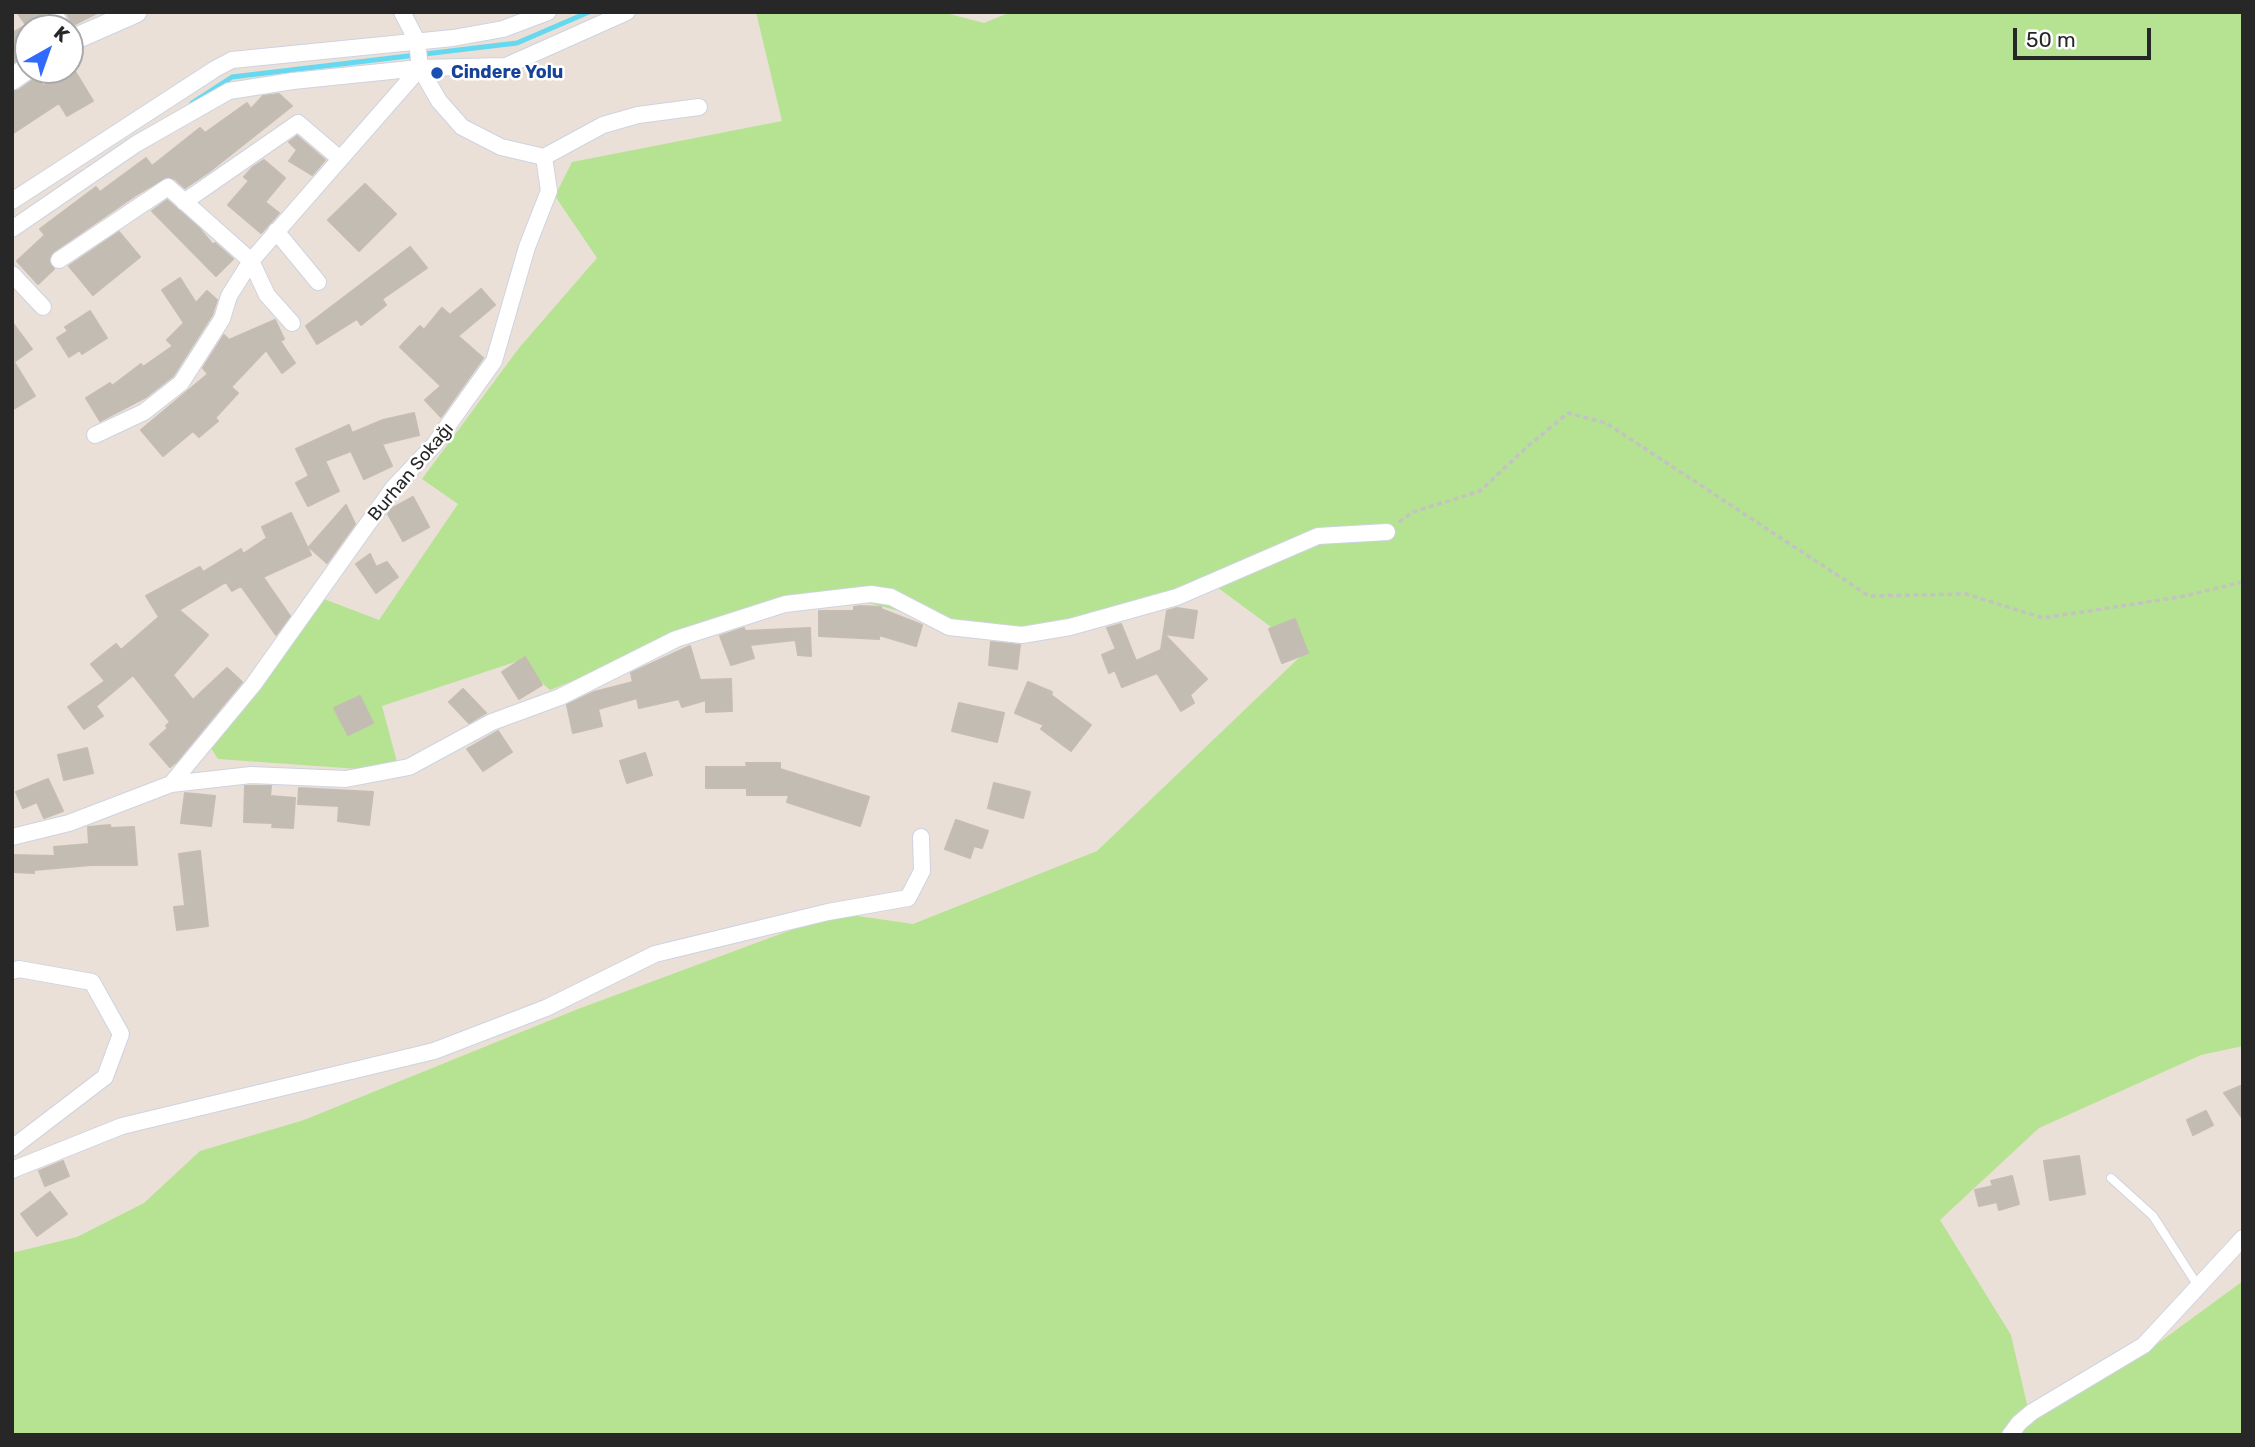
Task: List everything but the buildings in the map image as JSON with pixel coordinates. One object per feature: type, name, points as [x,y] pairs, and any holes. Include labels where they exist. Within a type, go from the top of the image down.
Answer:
[{"type":"street","points":[[84,31],[136,12]]},
{"type":"street","points":[[402,12],[417,41],[421,68],[439,101],[462,127],[501,147],[544,157],[603,125],[638,115],[699,107]]},
{"type":"street","points":[[12,201],[232,60],[417,41],[503,29],[548,12]]},
{"type":"street","points":[[12,229],[136,144],[229,91],[293,81],[421,68],[506,66],[627,12]]},
{"type":"street","points":[[95,435],[144,412],[181,383],[222,319],[229,296],[251,261],[421,68]]},
{"type":"street","points":[[184,202],[298,123],[340,158]]},
{"type":"street","name":"Burhan Sokağı","points":[[171,784],[253,685],[394,487],[434,445],[494,360],[527,247],[549,191],[544,157]]},
{"type":"street","points":[[59,260],[168,187],[251,261],[267,295],[292,323]]},
{"type":"street","points":[[276,231],[318,282]]},
{"type":"street","points":[[12,274],[43,307]]},
{"type":"street","points":[[12,837],[69,823],[171,784],[251,775],[346,779],[409,767],[492,722],[560,697],[676,639],[785,604],[871,594],[891,597],[949,627],[1022,635],[1070,627],[1177,597],[1318,536],[1387,531]]},
{"type":"street","points":[[12,1170],[122,1126],[434,1051],[546,1008],[655,954],[828,912],[908,898],[922,871],[921,837]]},
{"type":"street","points":[[12,971],[19,969],[92,982],[121,1034],[105,1077],[12,1148]]},
{"type":"street","points":[[2010,1435],[2032,1412],[2144,1345],[2243,1238]]},
{"type":"lane","points":[[2111,1178],[2153,1216],[2198,1286]]},
{"type":"path","points":[[1387,531],[1413,512],[1480,491],[1568,413],[1606,423],[1869,596],[1966,594],[2043,618],[2180,597],[2243,582]]},
{"type":"green space","points":[[756,12],[942,12],[984,23],[1011,12],[2243,12],[2243,1046],[2201,1055],[2039,1128],[1940,1220],[2011,1335],[2029,1413],[2146,1352],[2243,1281],[2243,1435],[12,1435],[12,1253],[77,1237],[144,1203],[200,1151],[304,1120],[578,1009],[837,913],[913,924],[1097,851],[1305,652],[1206,579],[1103,614],[1005,638],[841,596],[706,627],[550,690],[518,661],[382,706],[397,762],[359,769],[218,759],[207,742],[316,596],[379,620],[458,504],[422,479],[519,348],[597,258],[555,196],[572,162],[782,121]]},
{"type":"waterway","points":[[192,103],[232,77],[517,43],[589,12]]},
{"type":"place","name":"Cindere Yolu","points":[[437,73]]}]
